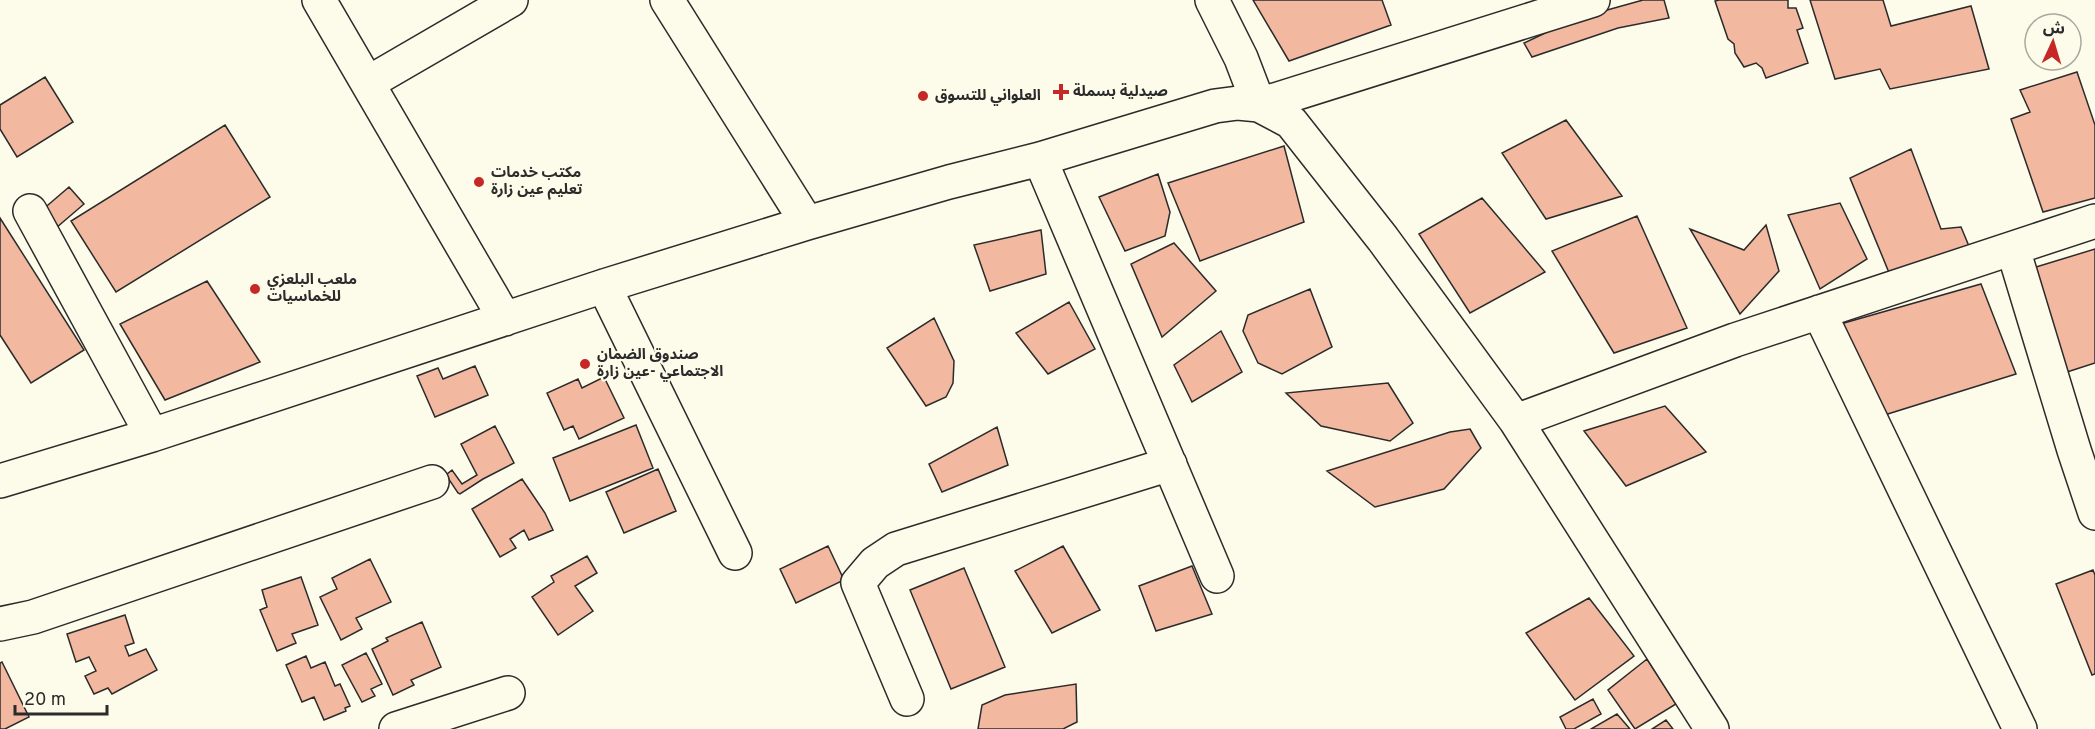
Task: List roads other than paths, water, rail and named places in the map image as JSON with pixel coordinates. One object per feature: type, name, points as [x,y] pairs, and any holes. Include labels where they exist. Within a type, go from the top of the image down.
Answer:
[{"type":"street","points":[[319,0],[505,319]]},
{"type":"street","points":[[368,83],[511,0]]},
{"type":"street","points":[[667,0],[807,223]]},
{"type":"street","points":[[1212,0],[1241,58],[1259,105]]},
{"type":"street","points":[[1259,105],[1593,0]]},
{"type":"street","points":[[0,481],[152,435],[604,286],[807,223],[949,182],[1040,159],[1215,106],[1238,103],[1259,105],[1291,122],[1383,239],[1516,421],[1712,729]]},
{"type":"street","points":[[1040,159],[1217,576]]},
{"type":"street","points":[[30,211],[152,435]]},
{"type":"street","points":[[1516,421],[1735,340],[2095,221]]},
{"type":"street","points":[[2013,249],[2095,513]]},
{"type":"street","points":[[604,286],[735,553]]},
{"type":"street","points":[[1819,312],[2020,729]]},
{"type":"street","points":[[907,699],[858,583],[875,563],[896,549],[1170,464]]},
{"type":"street","points":[[0,624],[33,617],[432,482]]},
{"type":"street","points":[[396,729],[508,693]]},
{"type":"place","name":"صيدلية بسملة","points":[[1061,92]]},
{"type":"place","name":"العلواني للتسوق","points":[[923,96]]},
{"type":"place","name":"مكتب خدمات تعليم عين زارة","points":[[479,182]]},
{"type":"place","name":"ملعب البلعزي للخماسيات","points":[[255,289]]},
{"type":"place","name":"صندوق الضمان الاجتماعي -عين زارة","points":[[585,364]]}]
